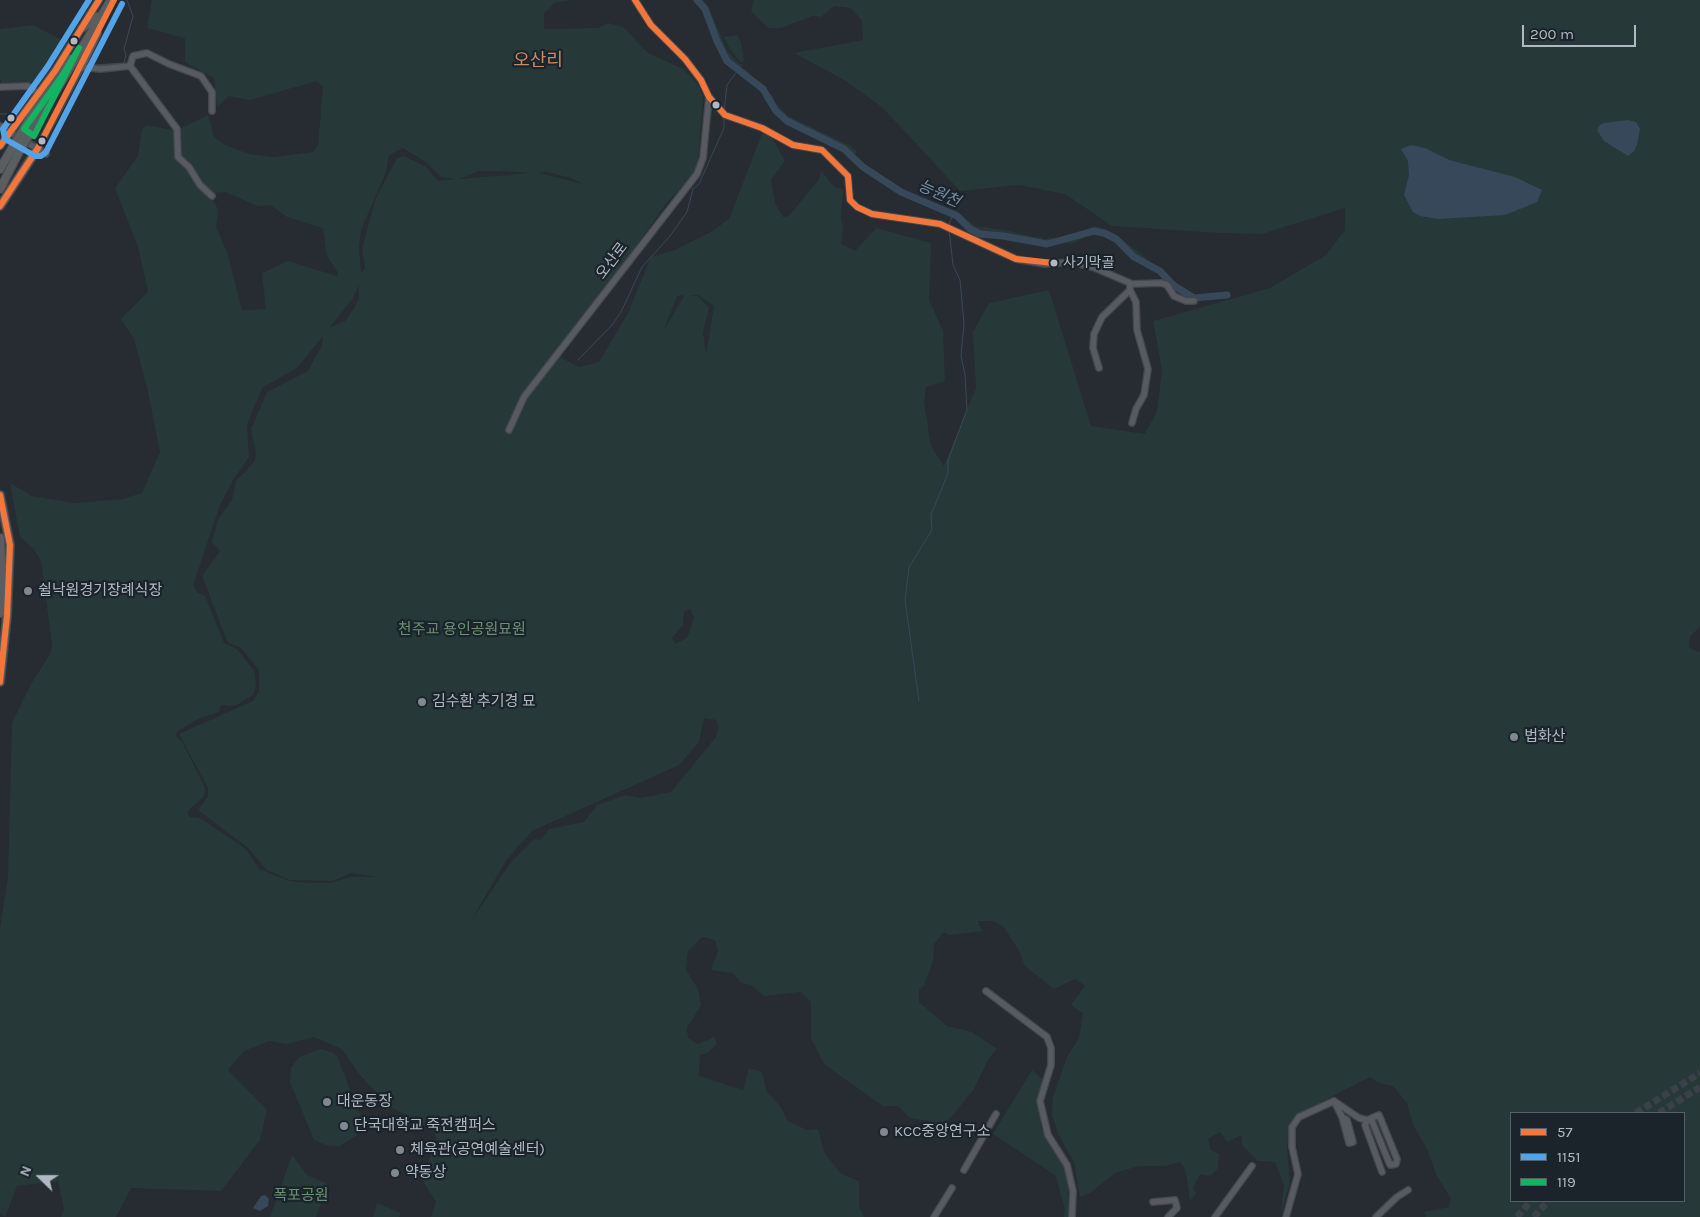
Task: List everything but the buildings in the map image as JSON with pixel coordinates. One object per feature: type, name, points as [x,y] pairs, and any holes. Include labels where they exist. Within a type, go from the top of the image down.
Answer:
[{"type":"highway","points":[[82,28],[94,12],[107,0]]},
{"type":"highway","points":[[81,67],[113,0]]},
{"type":"highway","points":[[0,169],[18,146],[113,0]]},
{"type":"highway","points":[[26,133],[38,104],[68,64],[94,12]]},
{"type":"highway","points":[[68,50],[68,64]]},
{"type":"highway","points":[[0,190],[18,146]]},
{"type":"highway","points":[[0,206],[38,148]]},
{"type":"highway","points":[[0,495],[10,545],[7,616],[0,682]]},
{"type":"highway","points":[[0,538],[2,582],[0,613]]},
{"type":"main road","points":[[94,12],[97,0]]},
{"type":"main road","points":[[0,146],[82,28]]},
{"type":"street","points":[[635,0],[651,25],[685,59],[709,97],[723,113],[762,128],[792,145],[822,150],[848,176],[850,200],[863,211],[940,224],[1016,259],[1045,264],[1072,262],[1095,268],[1131,287],[1161,283],[1167,285],[1174,296],[1186,301],[1194,301]]},
{"type":"street","points":[[130,66],[133,56],[147,53],[169,64],[202,76],[212,92],[212,111]]},
{"type":"street","points":[[38,148],[81,67],[100,69],[130,66]]},
{"type":"street","points":[[130,66],[177,129],[178,157],[189,167],[200,186],[212,196]]},
{"type":"street","points":[[0,87],[28,86],[37,93]]},
{"type":"street","name":"오산로","points":[[508,430],[524,397],[697,174],[703,158],[709,97]]},
{"type":"street","points":[[0,126],[46,154]]},
{"type":"street","points":[[1098,368],[1093,348],[1094,334],[1102,317],[1131,287]]},
{"type":"street","points":[[1131,287],[1136,302],[1138,330],[1148,369],[1144,395],[1136,408],[1132,423]]},
{"type":"street","points":[[986,992],[1047,1037],[1051,1048],[1051,1065],[1040,1101],[1048,1135],[1067,1166],[1073,1192],[1072,1217]]},
{"type":"street","points":[[1334,1101],[1342,1117]]},
{"type":"street","points":[[1334,1101],[1358,1118],[1367,1120],[1372,1121],[1390,1165],[1396,1164],[1397,1159],[1378,1115],[1367,1120],[1365,1125],[1382,1172]]},
{"type":"street","points":[[1286,1217],[1298,1174],[1292,1147],[1292,1126],[1299,1118],[1334,1101]]},
{"type":"street","points":[[964,1170],[996,1114]]},
{"type":"street","points":[[1215,1217],[1252,1166]]},
{"type":"street","points":[[934,1217],[952,1188]]},
{"type":"street","points":[[1376,1217],[1397,1197],[1408,1190]]},
{"type":"street","points":[[1153,1202],[1175,1200],[1177,1208],[1168,1217]]},
{"type":"green space","name":"천주교 용인공원묘원","points":[[152,0],[572,0],[554,3],[544,13],[544,29],[598,28],[608,23],[623,27],[648,53],[683,69],[696,82],[703,96],[698,160],[693,176],[667,202],[638,243],[639,246],[556,355],[579,367],[599,362],[628,313],[651,257],[675,250],[711,232],[729,219],[763,131],[772,137],[785,161],[771,180],[775,203],[783,217],[789,216],[819,179],[821,170],[834,187],[843,189],[841,244],[855,251],[876,228],[931,243],[929,300],[943,331],[945,381],[926,387],[924,402],[931,446],[944,466],[976,388],[973,332],[989,303],[1049,290],[1091,426],[1145,434],[1157,411],[1162,369],[1153,321],[1270,288],[1326,255],[1345,230],[1345,208],[1262,234],[1220,233],[1112,226],[1065,194],[1019,185],[960,191],[883,108],[846,81],[794,53],[863,40],[862,21],[851,8],[834,6],[821,17],[813,16],[781,28],[769,28],[751,12],[754,0],[1700,0],[1700,626],[1690,637],[1689,648],[1700,652],[1700,1217],[1426,1217],[1424,1212],[1449,1207],[1451,1199],[1436,1174],[1427,1149],[1413,1125],[1407,1103],[1393,1086],[1379,1083],[1370,1077],[1298,1114],[1289,1130],[1287,1149],[1290,1183],[1280,1217],[1284,1186],[1275,1162],[1258,1161],[1242,1145],[1242,1135],[1227,1142],[1220,1132],[1208,1139],[1211,1150],[1219,1154],[1218,1168],[1210,1176],[1200,1174],[1193,1188],[1196,1194],[1190,1200],[1185,1168],[1180,1162],[1165,1166],[1139,1166],[1115,1173],[1090,1193],[1080,1197],[1074,1162],[1059,1136],[1052,1115],[1053,1097],[1067,1057],[1079,1038],[1083,1013],[1071,1005],[1085,986],[1075,979],[1054,989],[1025,966],[1019,951],[1004,927],[993,921],[978,921],[981,930],[984,931],[949,935],[944,932],[934,944],[933,961],[924,985],[919,990],[919,1002],[947,1026],[972,1032],[997,1049],[989,1058],[974,1089],[940,1131],[928,1121],[910,1118],[898,1106],[883,1106],[824,1064],[811,1038],[811,1002],[801,992],[764,996],[751,985],[741,983],[733,973],[711,970],[718,951],[715,940],[702,937],[688,951],[686,970],[698,989],[701,1005],[687,1028],[688,1038],[698,1044],[714,1037],[717,1044],[707,1053],[700,1055],[699,1076],[743,1090],[749,1068],[762,1072],[767,1092],[780,1106],[788,1121],[807,1130],[818,1129],[824,1152],[841,1174],[859,1181],[859,1207],[864,1217],[431,1217],[436,1202],[421,1178],[437,1140],[434,1131],[389,1106],[359,1074],[342,1049],[314,1037],[286,1044],[269,1041],[244,1051],[228,1070],[267,1110],[260,1140],[221,1191],[131,1188],[116,1217],[61,1217],[64,1209],[58,1181],[17,1186],[5,1217],[0,1212],[0,928],[8,877],[12,723],[31,684],[50,654],[52,645],[41,561],[34,549],[20,537],[10,483],[32,496],[75,503],[123,499],[142,493],[160,452],[148,392],[134,339],[121,319],[148,292],[138,247],[115,188],[138,156],[142,129],[147,125],[171,130],[182,128],[208,115],[214,137],[225,145],[249,154],[273,157],[313,152],[318,145],[323,87],[317,81],[250,100],[229,96],[217,107],[214,78],[185,62],[185,38],[147,28]],"holes":[[[403,148],[426,162],[441,177],[455,179],[438,181],[426,167],[404,156],[397,158],[375,200],[362,249],[365,268],[361,273],[359,247],[361,230],[386,172],[389,155]],[[479,171],[531,173],[460,179]],[[547,172],[571,178],[583,184],[539,173]],[[205,187],[213,193],[226,192],[257,206],[270,205],[287,217],[323,228],[327,256],[338,273],[337,276],[288,261],[262,273],[266,309],[242,310],[227,252],[216,227],[218,209]],[[359,284],[359,298],[355,307],[345,321],[330,327],[353,298]],[[684,295],[684,296],[664,330],[677,296]],[[698,295],[714,306],[706,354],[703,333],[709,308],[698,296],[688,296]],[[323,336],[322,345],[308,371],[267,392],[251,429],[256,453],[254,462],[236,481],[232,500],[218,520],[212,542],[220,551],[202,576],[228,643],[240,647],[259,670],[259,691],[253,701],[179,734],[208,788],[208,797],[198,810],[248,848],[267,870],[290,880],[332,881],[351,873],[379,877],[350,877],[331,883],[289,881],[259,869],[246,849],[200,818],[190,817],[187,812],[204,796],[205,788],[182,742],[175,735],[179,730],[200,718],[219,712],[221,705],[235,706],[253,695],[256,686],[254,671],[237,649],[224,643],[205,596],[198,593],[193,585],[220,505],[233,480],[249,457],[247,425],[262,388],[297,368]],[[690,609],[694,618],[687,638],[675,644],[672,638],[683,625],[684,612]],[[704,718],[716,720],[719,727],[716,737],[671,792],[641,798],[626,795],[597,805],[584,822],[549,829],[541,840],[534,839],[511,862],[471,921],[507,859],[532,831],[679,765],[699,742]]]},
{"type":"green space","points":[[698,0],[703,0],[708,6],[728,52],[743,65],[738,70],[728,61],[718,41],[706,8]]},
{"type":"green space","points":[[33,25],[68,43],[40,85],[2,83],[0,78],[0,29]]},
{"type":"green space","points":[[737,35],[741,42],[744,62],[740,62],[724,37]]},
{"type":"green space","points":[[746,68],[767,91],[764,91],[762,94],[755,86],[739,76]]},
{"type":"green space","points":[[772,94],[775,102],[788,116],[851,146],[856,151],[855,157],[843,147],[787,120],[767,95]]},
{"type":"green space","points":[[767,97],[776,111],[787,122],[763,99]]},
{"type":"green space","points":[[788,122],[844,149],[852,155],[854,160],[841,148]]},
{"type":"green space","points":[[873,171],[907,192],[957,211],[975,226],[1042,237],[1040,242],[976,235],[953,217],[953,215],[969,229],[980,235],[1015,238],[980,233],[971,229],[958,215],[902,192],[874,174]]},
{"type":"green space","points":[[871,174],[901,193],[951,214],[951,216],[901,195]]},
{"type":"green space","points":[[1095,226],[1110,231],[1122,239],[1155,265],[1155,268],[1135,256],[1116,239],[1104,232],[1093,230],[1044,242],[1045,239],[1067,236]]},
{"type":"green space","points":[[1094,231],[1116,239],[1134,257],[1154,269],[1153,272],[1111,239],[1096,235],[1086,237],[1074,243],[1047,244]]},
{"type":"green space","name":"대운동장","points":[[320,1049],[332,1052],[337,1056],[363,1123],[357,1135],[340,1146],[329,1146],[314,1140],[290,1082],[291,1068],[299,1057]]},
{"type":"green space","points":[[1032,1070],[1043,1080],[1040,1093],[1041,1128],[1065,1168],[1068,1183],[1069,1217],[1064,1217],[1065,1210],[1056,1176],[993,1134]]},
{"type":"green space","name":"폭포공원","points":[[292,1155],[307,1175],[328,1184],[316,1217],[270,1217]]},
{"type":"green space","points":[[377,1203],[401,1213],[399,1217],[373,1217]]},
{"type":"water","points":[[1628,120],[1636,122],[1640,129],[1637,145],[1628,156],[1604,141],[1597,130],[1604,123]]},
{"type":"water","points":[[1411,145],[1425,148],[1449,160],[1515,177],[1542,190],[1537,202],[1505,215],[1438,219],[1420,216],[1413,212],[1404,195],[1409,175],[1408,161],[1401,149]]},
{"type":"water","points":[[265,1195],[269,1199],[268,1206],[260,1211],[253,1208],[261,1196]]},
{"type":"waterway","points":[[95,65],[124,63],[126,54],[124,49],[133,16],[127,0]]},
{"type":"waterway","name":"능원천","points":[[697,0],[705,9],[727,61],[763,89],[776,111],[787,121],[844,149],[863,167],[901,192],[957,216],[970,229],[980,234],[1047,244],[1094,231],[1104,233],[1116,239],[1134,257],[1160,271],[1173,285],[1194,298],[1227,295]]},
{"type":"waterway","points":[[724,111],[727,85],[738,70]]},
{"type":"waterway","points":[[0,114],[16,114]]},
{"type":"waterway","points":[[578,360],[612,325],[621,312],[642,267],[670,236],[687,212],[693,189],[699,184],[724,128],[724,117]]},
{"type":"waterway","points":[[949,225],[953,214]]},
{"type":"waterway","points":[[919,701],[905,600],[909,567],[932,530],[931,515],[948,473],[948,460],[967,410],[965,375],[961,356],[964,324],[960,280],[953,265],[949,229]]},
{"type":"tunnel","points":[[1638,1112],[1700,1073]]},
{"type":"tunnel","points":[[1661,1112],[1700,1087]]},
{"type":"tunnel","points":[[1517,1217],[1530,1202]]},
{"type":"tunnel","points":[[1534,1217],[1547,1202]]},
{"type":"transit line","name":"1151","points":[[89,0],[48,66],[3,129],[5,139],[35,156],[41,156],[46,152],[122,4]]},
{"type":"transit line","name":"57","points":[[0,146],[55,71],[99,0]]},
{"type":"transit line","name":"57","points":[[0,206],[38,148],[114,0]]},
{"type":"transit line","name":"57","points":[[635,0],[651,25],[685,59],[701,80],[709,97],[725,115],[762,128],[793,145],[822,150],[848,176],[850,200],[857,207],[872,214],[940,224],[1016,259],[1054,263]]},
{"type":"transit line","name":"119","points":[[79,48],[34,136],[24,129],[62,76],[79,48]]},
{"type":"transit line","name":"57","points":[[0,495],[10,545],[7,616],[0,682]]},
{"type":"place","name":"사기막골","points":[[1054,263]]},
{"type":"place","name":"쉴낙원경기장례식장","points":[[28,591]]},
{"type":"place","name":"김수환 추기경 묘","points":[[422,702]]},
{"type":"place","name":"법화산","points":[[1514,737]]},
{"type":"place","name":"대운동장","points":[[327,1102]]},
{"type":"place","name":"단국대학교 죽전캠퍼스","points":[[344,1126]]},
{"type":"place","name":"KCC중앙연구소","points":[[884,1132]]},
{"type":"place","name":"체육관(공연예술센터)","points":[[400,1150]]},
{"type":"place","name":"약동상","points":[[395,1173]]},
{"type":"district","name":"오산리","points":[[538,61]]}]
